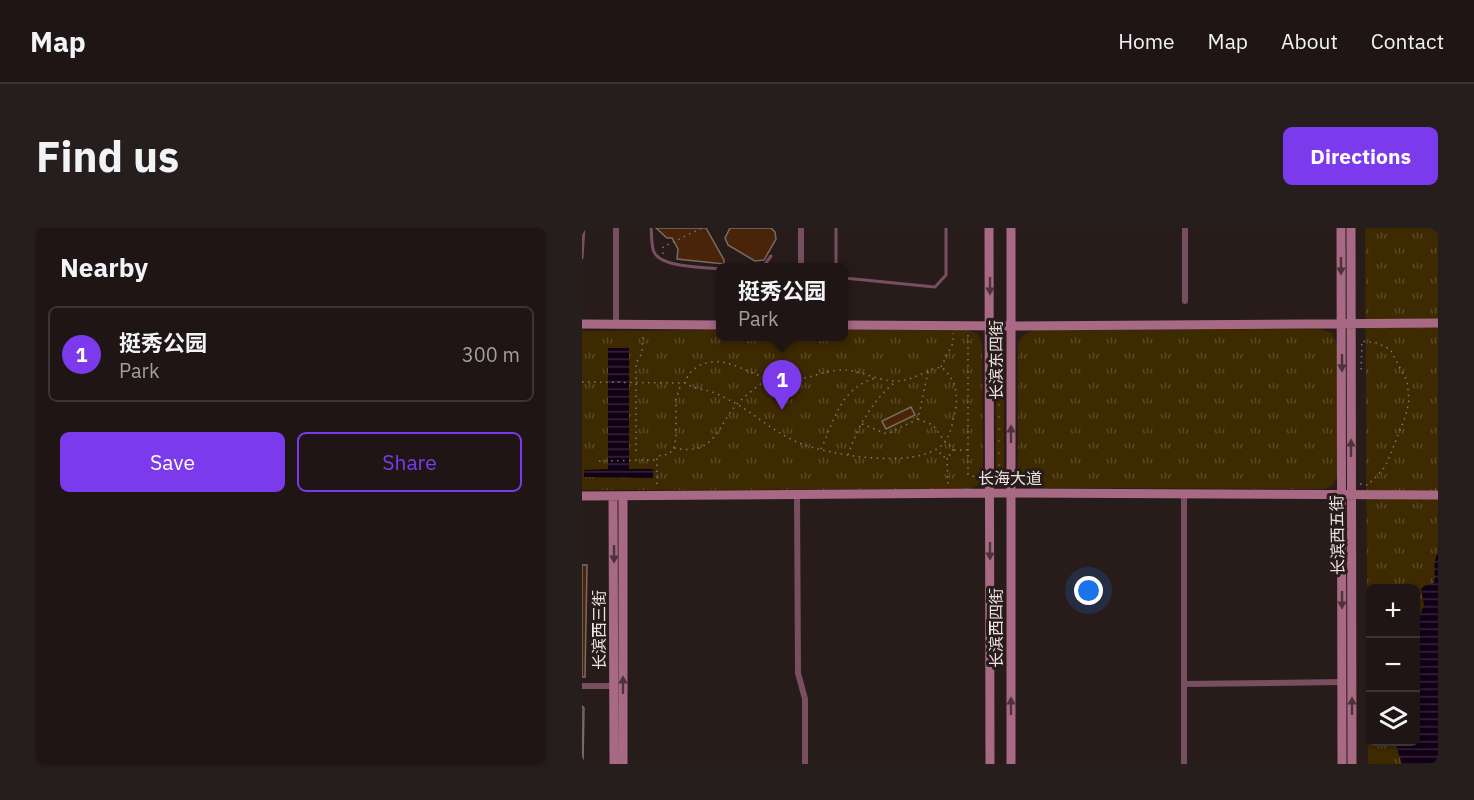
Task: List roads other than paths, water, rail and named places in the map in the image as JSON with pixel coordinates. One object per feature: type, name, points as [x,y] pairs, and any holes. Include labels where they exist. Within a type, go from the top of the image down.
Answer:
[{"type":"street","points":[[616,228],[616,324]]},
{"type":"street","points":[[801,228],[801,263]]},
{"type":"street","name":"长滨东四街","points":[[989,228],[990,493]]},
{"type":"street","name":"长滨东四街","points":[[1011,228],[1011,493]]},
{"type":"street","points":[[1185,228],[1185,301]]},
{"type":"street","points":[[1341,228],[1346,305]]},
{"type":"street","points":[[1346,305],[1351,228]]},
{"type":"street","name":"长滨西五街","points":[[1346,305],[1347,494],[1353,764]]},
{"type":"street","points":[[848,325],[1438,323]]},
{"type":"street","points":[[582,324],[716,325]]},
{"type":"street","name":"长海大道","points":[[582,496],[990,493],[1438,495]]},
{"type":"street","name":"长滨西四街","points":[[990,493],[990,764]]},
{"type":"street","name":"长滨西四街","points":[[1011,493],[1011,764]]},
{"type":"street","points":[[1184,494],[1184,764]]},
{"type":"street","name":"长滨西五街","points":[[1342,764],[1347,494]]},
{"type":"street","points":[[797,495],[798,673],[806,699],[805,764]]},
{"type":"street","name":"长滨西三街","points":[[614,764],[618,496]]},
{"type":"street","name":"长滨西三街","points":[[618,496],[623,764]]},
{"type":"street","points":[[1184,684],[1342,682]]},
{"type":"street","points":[[582,686],[614,686]]},
{"type":"lane","points":[[582,257],[584,228]]},
{"type":"lane","points":[[651,228],[654,253],[662,260],[716,269]]},
{"type":"lane","points":[[836,228],[836,263]]},
{"type":"lane","points":[[848,278],[935,287],[946,275],[946,228]]},
{"type":"lane","points":[[768,262],[771,256]]},
{"type":"place","name":"挺秀公园","points":[[782,410]]}]
